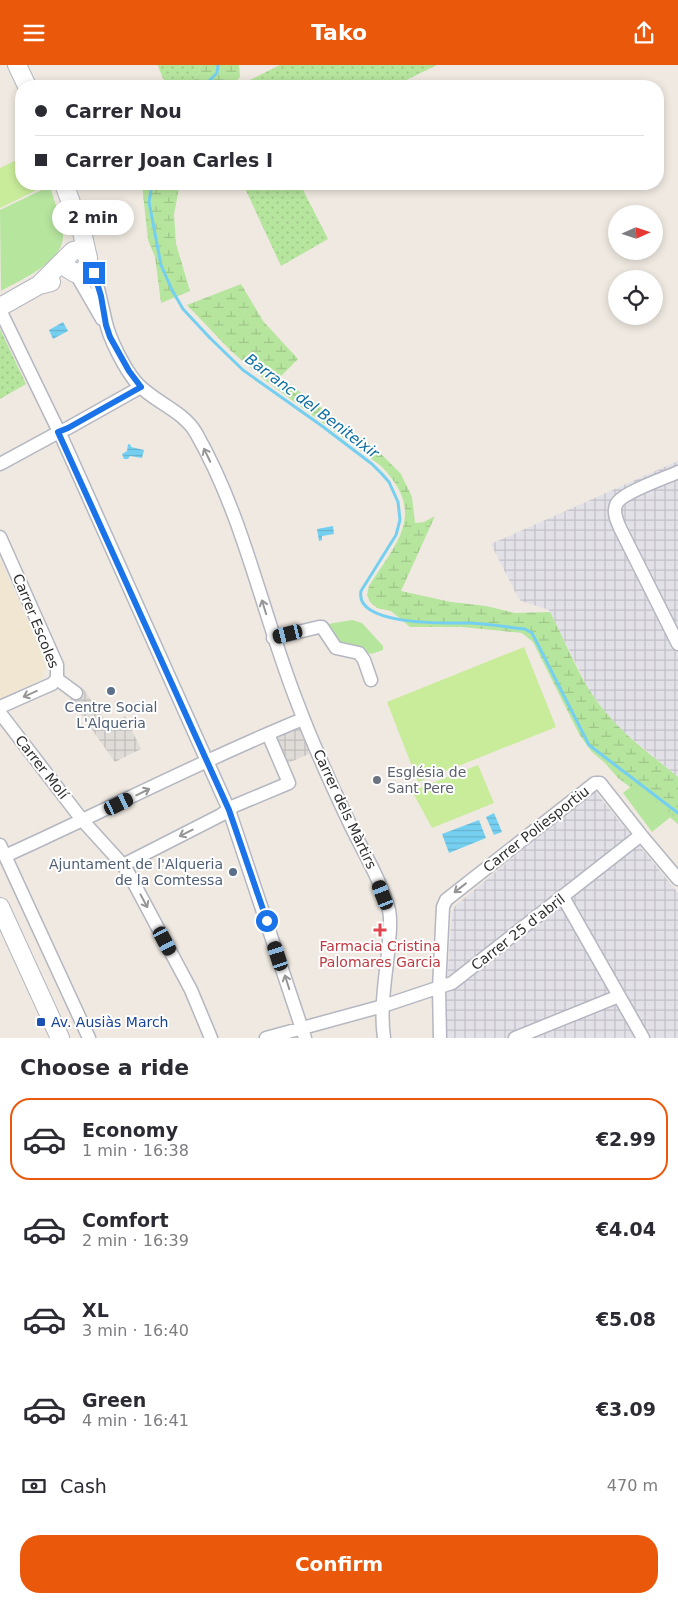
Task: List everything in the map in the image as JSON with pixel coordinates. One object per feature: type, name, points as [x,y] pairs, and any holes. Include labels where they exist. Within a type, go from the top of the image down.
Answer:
[{"type":"street","points":[[17,65],[24,80]]},
{"type":"street","points":[[60,190],[77,263],[106,325]]},
{"type":"street","points":[[66,190],[82,232],[77,263],[101,296],[106,325]]},
{"type":"street","points":[[77,263],[0,309],[58,432],[229,810],[304,1033]]},
{"type":"street","name":"Carrer dels Màrtirs","points":[[106,325],[121,358],[135,381],[180,417],[197,434],[234,513],[273,638],[297,703],[348,820],[373,869],[388,909],[390,928],[383,1006],[384,1038]]},
{"type":"street","points":[[0,464],[141,387]]},
{"type":"street","points":[[678,472],[623,497],[616,505],[616,518],[620,528],[678,644]]},
{"type":"street","name":"Carrer Escoles","points":[[0,537],[57,665],[57,679]]},
{"type":"street","points":[[273,638],[322,627],[336,647],[359,653],[364,660],[371,680]]},
{"type":"street","points":[[0,707],[52,684],[57,679],[76,693]]},
{"type":"street","name":"Carrer Molí","points":[[0,713],[83,821],[123,865],[191,990],[211,1038]]},
{"type":"street","points":[[89,1038],[3,851],[83,821],[266,734],[304,719]]},
{"type":"street","points":[[123,865],[234,806],[289,783],[266,734]]},
{"type":"street","name":"Carrer Poliesportiu","points":[[440,1038],[439,988],[443,907],[446,899],[595,783],[600,783],[678,879]]},
{"type":"street","name":"Carrer 25 d'abril","points":[[266,1038],[304,1033],[452,983],[641,835]]},
{"type":"street","points":[[563,897],[643,1038]]},
{"type":"street","points":[[0,907],[60,1038]]},
{"type":"street","points":[[515,1038],[619,996]]},
{"type":"shaded area","points":[[678,461],[678,777],[619,728],[603,709],[589,690],[549,610],[521,601],[491,544]]},
{"type":"shaded area","points":[[0,559],[47,664],[41,680],[0,699]]},
{"type":"shaded area","points":[[82,687],[107,722],[112,723],[125,716],[141,749],[115,762],[70,699]]},
{"type":"shaded area","points":[[296,716],[311,753],[286,764],[266,739]]},
{"type":"shaded area","points":[[594,790],[678,893],[678,1038],[447,1038],[446,992],[452,913],[455,906]]},
{"type":"green space","points":[[158,65],[201,65],[194,80],[164,80]]},
{"type":"green space","points":[[201,65],[239,65],[240,77],[237,80],[194,80]]},
{"type":"green space","points":[[280,65],[437,65],[406,80],[250,80]]},
{"type":"green space","points":[[15,161],[15,190],[37,190],[0,208],[0,168]]},
{"type":"green space","points":[[42,190],[51,190],[62,227],[63,238],[61,247],[48,263],[1,291],[0,210]]},
{"type":"green space","points":[[143,190],[179,190],[174,214],[176,244],[190,291],[161,303],[155,257],[148,240]]},
{"type":"green space","points":[[246,190],[303,190],[328,239],[281,266]]},
{"type":"green space","points":[[241,284],[263,321],[298,359],[280,377],[373,446],[401,474],[412,497],[415,523],[424,522],[435,516],[401,591],[515,613],[550,612],[595,699],[620,728],[678,777],[678,824],[618,778],[591,751],[579,734],[533,642],[522,633],[462,627],[410,627],[391,611],[377,608],[370,602],[367,595],[369,586],[390,555],[403,527],[405,513],[403,498],[395,483],[381,466],[266,381],[231,351],[187,305]]},
{"type":"green space","points":[[0,329],[26,384],[0,399]]},
{"type":"green space","points":[[352,620],[362,623],[383,646],[383,650],[371,654],[359,649],[338,645],[328,624]]},
{"type":"green space","points":[[524,647],[556,727],[418,782],[387,702]]},
{"type":"green space","points":[[478,765],[494,803],[432,828],[412,791]]},
{"type":"green space","points":[[634,784],[673,815],[652,832],[623,793]]},
{"type":"water","points":[[63,322],[68,331],[53,339],[49,330]]},
{"type":"water","points":[[128,444],[131,447],[144,450],[142,458],[130,456],[128,459],[124,459],[122,454],[127,451]]},
{"type":"water","points":[[333,526],[334,534],[322,536],[322,540],[319,541],[317,529]]},
{"type":"water","points":[[494,813],[502,832],[494,835],[486,817]]},
{"type":"water","points":[[479,820],[486,838],[449,853],[442,834]]},
{"type":"waterway","name":"Barranc del Beniteixir","points":[[210,80],[217,73],[218,65]]},
{"type":"waterway","name":"Barranc del Beniteixir","points":[[151,190],[149,202],[161,265],[183,309],[243,370],[372,464],[389,482],[398,502],[400,520],[396,535],[361,591],[363,603],[372,611],[387,617],[406,621],[484,624],[525,629],[532,633],[589,745],[678,813]]},
{"type":"place","name":"Centre Social L'Alqueria","points":[[111,691]]},
{"type":"place","name":"Església de Sant Pere","points":[[377,780]]},
{"type":"place","name":"Ajuntament de l'Alqueria de la Comtessa","points":[[233,872]]},
{"type":"place","name":"Farmacia Cristina Palomares Garcia","points":[[380,930]]},
{"type":"place","name":"Av. Ausiàs March","points":[[41,1022]]},
{"type":"route","points":[[94,273],[110,337],[135,381],[141,387],[58,432],[229,810],[267,921]]}]
